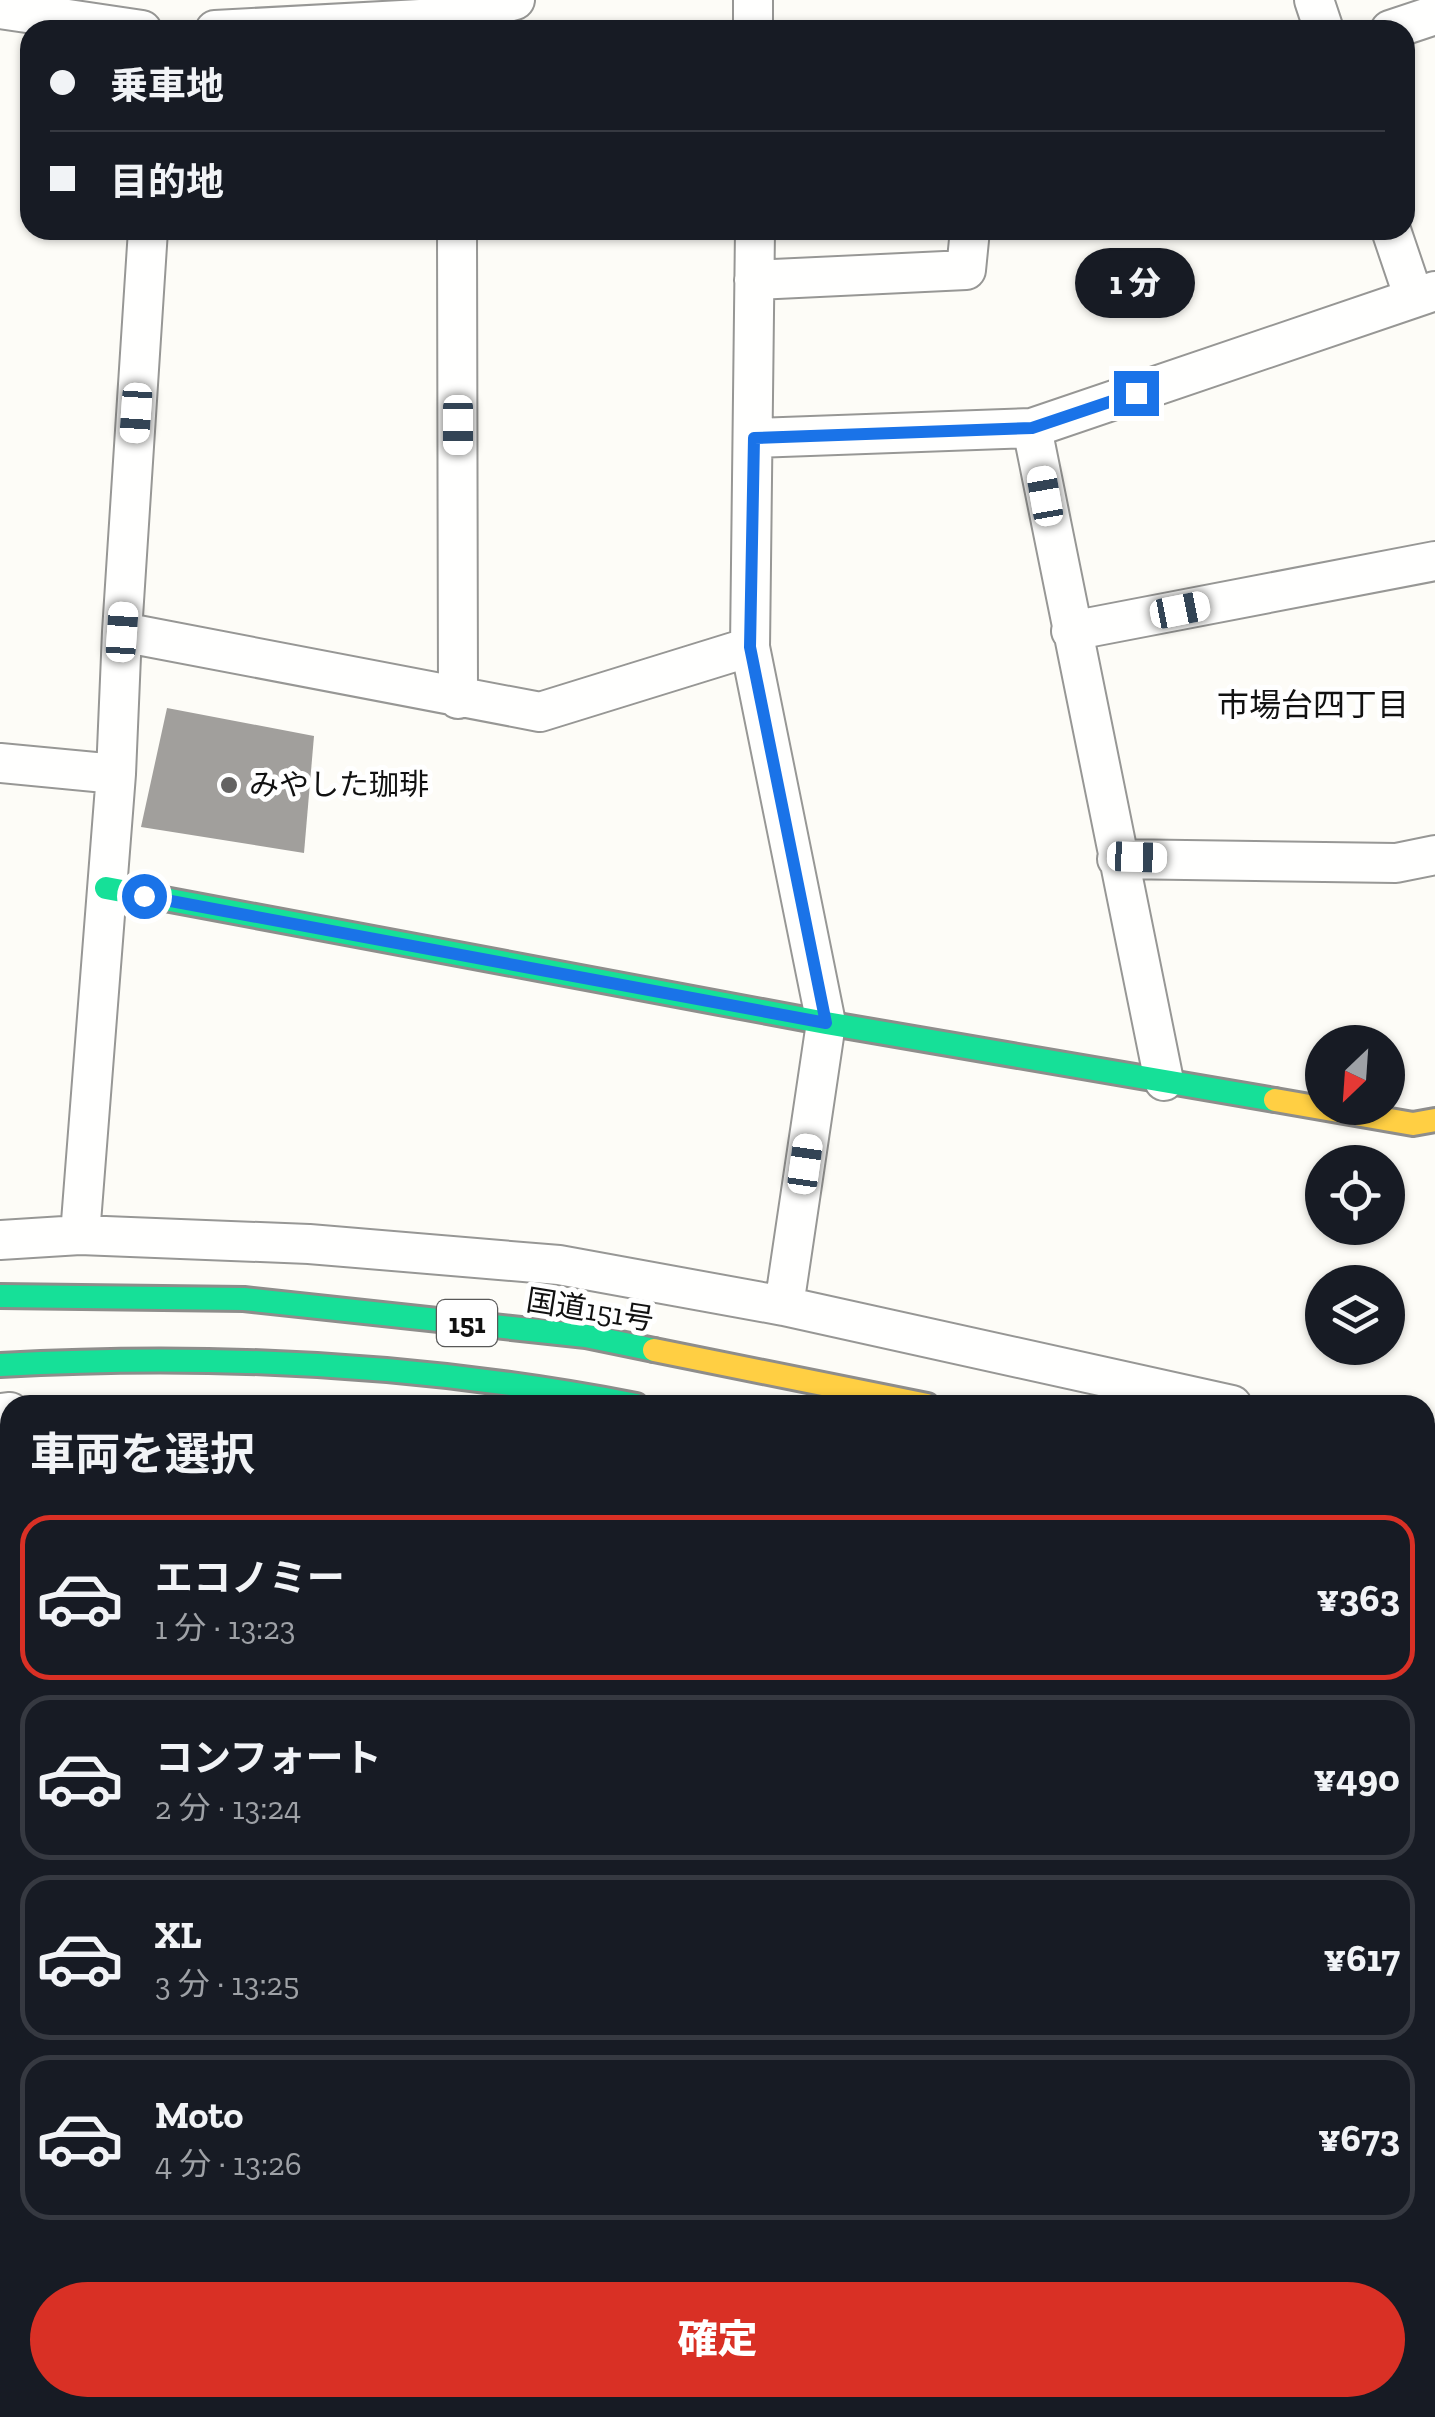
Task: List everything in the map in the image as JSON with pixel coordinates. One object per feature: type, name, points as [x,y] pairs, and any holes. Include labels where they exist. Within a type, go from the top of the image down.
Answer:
[{"type":"main road","points":[[106,888],[826,1023],[1414,1124],[1435,1120]]},
{"type":"main road","name":"国道151号","points":[[0,1296],[244,1299],[586,1336],[878,1395]]},
{"type":"main road","name":"151","points":[[0,1364],[147,1360],[397,1371],[588,1395]]},
{"type":"street","points":[[465,20],[515,0]]},
{"type":"street","points":[[0,9],[74,20]]},
{"type":"street","points":[[80,1234],[116,774],[147,240]]},
{"type":"street","points":[[457,240],[458,699]]},
{"type":"street","points":[[755,240],[750,647],[826,1023],[784,1306]]},
{"type":"street","points":[[754,280],[966,270],[969,240]]},
{"type":"street","points":[[754,438],[1032,428],[1424,295],[1396,240]]},
{"type":"street","points":[[1032,428],[1164,1080]]},
{"type":"street","points":[[1071,631],[1435,561]]},
{"type":"street","points":[[122,632],[540,712],[750,647]]},
{"type":"street","points":[[0,763],[116,774]]},
{"type":"street","points":[[1117,859],[1396,863],[1435,855]]},
{"type":"street","points":[[0,1240],[80,1234],[309,1244],[558,1264],[784,1306],[1187,1395]]},
{"type":"building","points":[[167,708],[314,736],[304,853],[141,827]]},
{"type":"traffic: fast","points":[[106,888],[826,1023],[1275,1100]]},
{"type":"traffic: fast","points":[[0,1296],[244,1299],[586,1336],[654,1350]]},
{"type":"traffic: fast","points":[[0,1365],[160,1360],[320,1365],[478,1380],[580,1395]]},
{"type":"traffic: slow","points":[[1275,1100],[1413,1124],[1435,1120]]},
{"type":"traffic: slow","points":[[654,1350],[877,1395]]},
{"type":"place","name":"みやした珈琲","points":[[229,785]]},
{"type":"district","name":"市場台四丁目","points":[[1313,705]]},
{"type":"route","points":[[144,896],[826,1023],[750,647],[754,438],[1032,428],[1136,393]]}]
